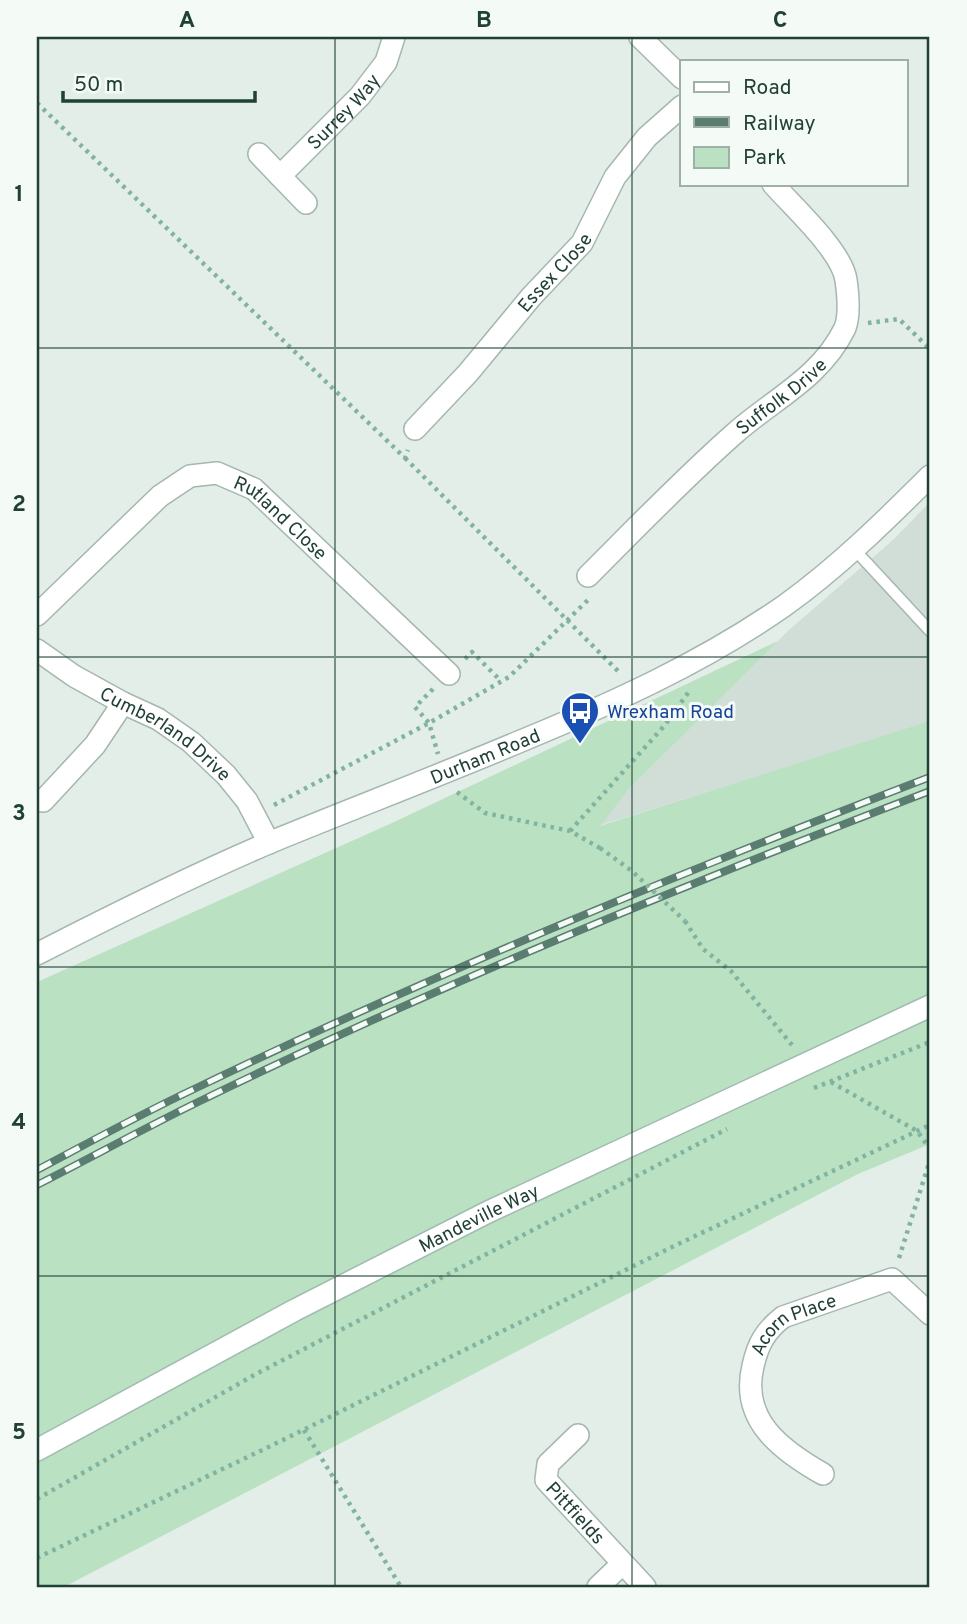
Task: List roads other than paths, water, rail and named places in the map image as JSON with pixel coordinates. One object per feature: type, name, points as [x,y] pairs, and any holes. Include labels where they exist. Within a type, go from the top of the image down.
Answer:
[{"type":"street","name":"Surrey Way","points":[[280,176],[360,96],[386,62],[394,37]]},
{"type":"street","points":[[639,37],[680,76]]},
{"type":"street","name":"Essex Close","points":[[415,429],[582,243],[615,177],[647,137],[680,108]]},
{"type":"street","points":[[259,154],[306,203]]},
{"type":"street","name":"Suffolk Drive","points":[[588,576],[694,470],[746,423],[811,375],[846,326],[846,278],[832,248],[774,186]]},
{"type":"street","name":"Rutland Close","points":[[37,615],[160,496],[190,476],[217,473],[254,489],[449,674]]},
{"type":"street","name":"Durham Road","points":[[37,954],[269,843],[443,774],[638,691],[684,668],[783,606],[827,573],[930,476]]},
{"type":"street","name":"Cumberland Drive","points":[[37,650],[74,676],[123,704],[158,719],[191,743],[226,775],[247,802],[269,843]]},
{"type":"street","points":[[43,800],[95,745],[123,704]]},
{"type":"street","name":"Mandeville Way","points":[[37,1450],[388,1262],[556,1180],[930,1006]]},
{"type":"street","name":"Acorn Place","points":[[823,1474],[794,1457],[764,1429],[751,1403],[750,1378],[758,1344],[768,1328],[783,1317],[892,1279],[930,1314]]},
{"type":"street","name":"Pittfields","points":[[578,1436],[548,1464],[546,1480],[645,1587]]},
{"type":"street","points":[[598,1587],[622,1564]]},
{"type":"lane","points":[[854,549],[930,631]]},
{"type":"railway","points":[[37,1170],[192,1090],[465,965],[743,850],[930,777]]},
{"type":"railway","points":[[37,1185],[196,1103],[377,1018],[744,863],[930,791]]},
{"type":"place","name":"Wrexham Road","points":[[580,745]]}]
